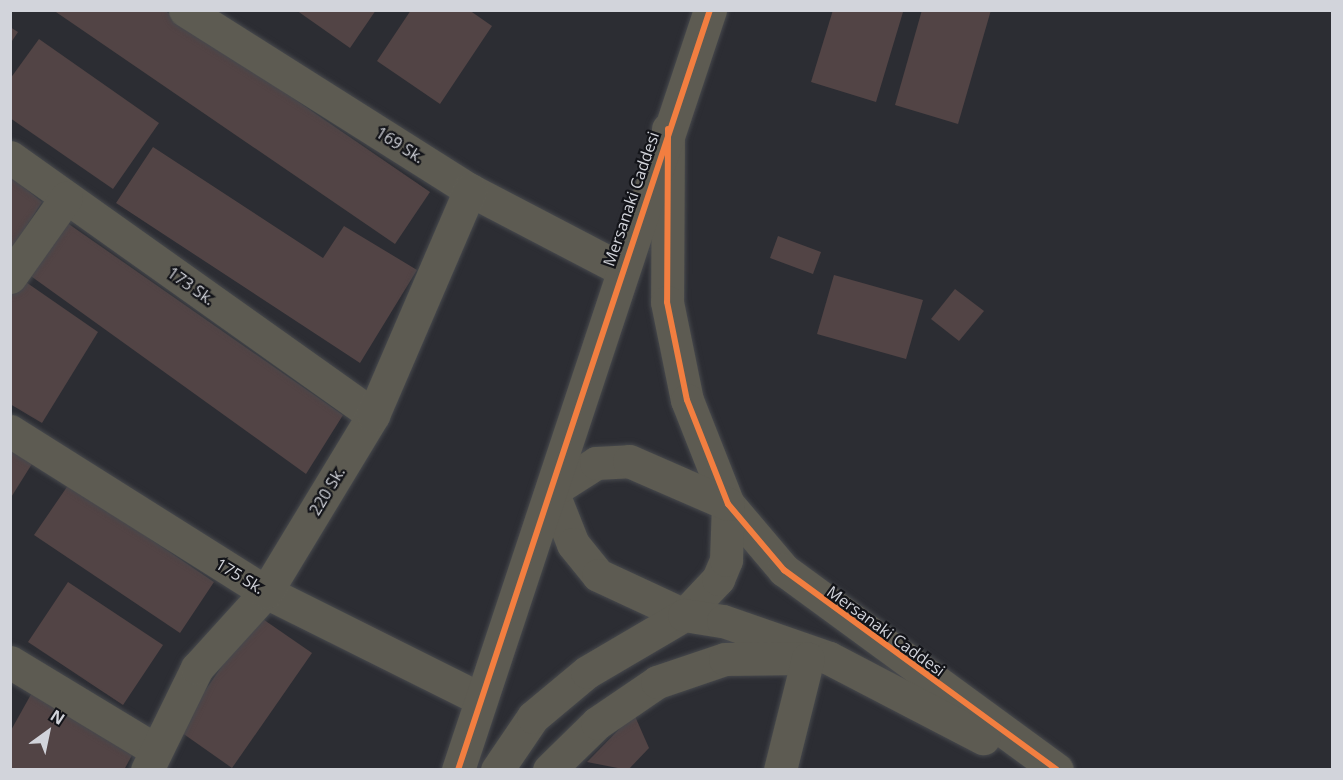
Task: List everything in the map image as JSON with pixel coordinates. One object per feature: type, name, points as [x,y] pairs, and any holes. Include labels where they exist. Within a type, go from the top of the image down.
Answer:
[{"type":"street","name":"169 Sk.","points":[[185,10],[470,190],[621,269]]},
{"type":"street","points":[[668,129],[710,10]]},
{"type":"street","name":"Mersanaki Caddesi","points":[[458,770],[552,491],[621,269],[668,129]]},
{"type":"street","name":"Mersanaki Caddesi","points":[[668,129],[667,302],[687,400],[728,504],[784,570],[1057,770]]},
{"type":"street","name":"173 Sk.","points":[[10,157],[373,415]]},
{"type":"street","name":"220 Sk.","points":[[151,759],[197,668],[266,592],[373,415],[470,190]]},
{"type":"street","points":[[10,278],[66,198]]},
{"type":"street","name":"175 Sk.","points":[[10,431],[266,592],[481,699]]},
{"type":"street","points":[[497,770],[533,717],[587,672],[684,615],[718,579],[726,560],[728,504],[629,461],[596,463],[552,491],[573,544],[598,575],[684,615],[723,621],[819,658],[1044,770]]},
{"type":"street","points":[[549,770],[597,723],[657,682],[725,659],[819,658]]},
{"type":"street","points":[[780,770],[819,658]]},
{"type":"street","points":[[10,662],[151,759]]},
{"type":"building","points":[[53,10],[164,10],[430,192],[395,244]]},
{"type":"building","points":[[296,10],[376,10],[350,48]]},
{"type":"building","points":[[411,10],[469,10],[492,26],[440,104],[377,61]]},
{"type":"building","points":[[833,10],[903,12],[876,102],[811,82]]},
{"type":"building","points":[[922,10],[991,10],[958,124],[895,105]]},
{"type":"building","points":[[10,27],[18,32],[10,44]]},
{"type":"building","points":[[39,39],[159,123],[113,189],[10,118],[10,79]]},
{"type":"building","points":[[153,147],[323,258],[344,226],[417,270],[360,363],[116,203]]},
{"type":"building","points":[[10,176],[42,202],[10,252]]},
{"type":"building","points":[[63,220],[343,415],[306,474],[28,274]]},
{"type":"building","points":[[778,236],[821,252],[813,274],[770,258]]},
{"type":"building","points":[[834,275],[923,300],[906,359],[817,334]]},
{"type":"building","points":[[20,278],[98,332],[42,423],[10,404],[10,293]]},
{"type":"building","points":[[955,289],[984,311],[959,341],[931,319]]},
{"type":"building","points":[[10,443],[35,459],[10,499]]},
{"type":"building","points":[[69,484],[214,582],[180,633],[34,535]]},
{"type":"building","points":[[68,582],[163,645],[123,705],[28,642]]},
{"type":"building","points":[[257,615],[312,653],[232,768],[178,730]]},
{"type":"building","points":[[34,689],[137,746],[124,770],[10,770],[10,732]]},
{"type":"building","points":[[634,714],[649,748],[628,770],[587,762]]},
{"type":"cycle path","points":[[458,770],[710,10]]},
{"type":"cycle path","points":[[668,129],[667,302],[687,400],[728,504],[784,570],[1057,770]]}]
